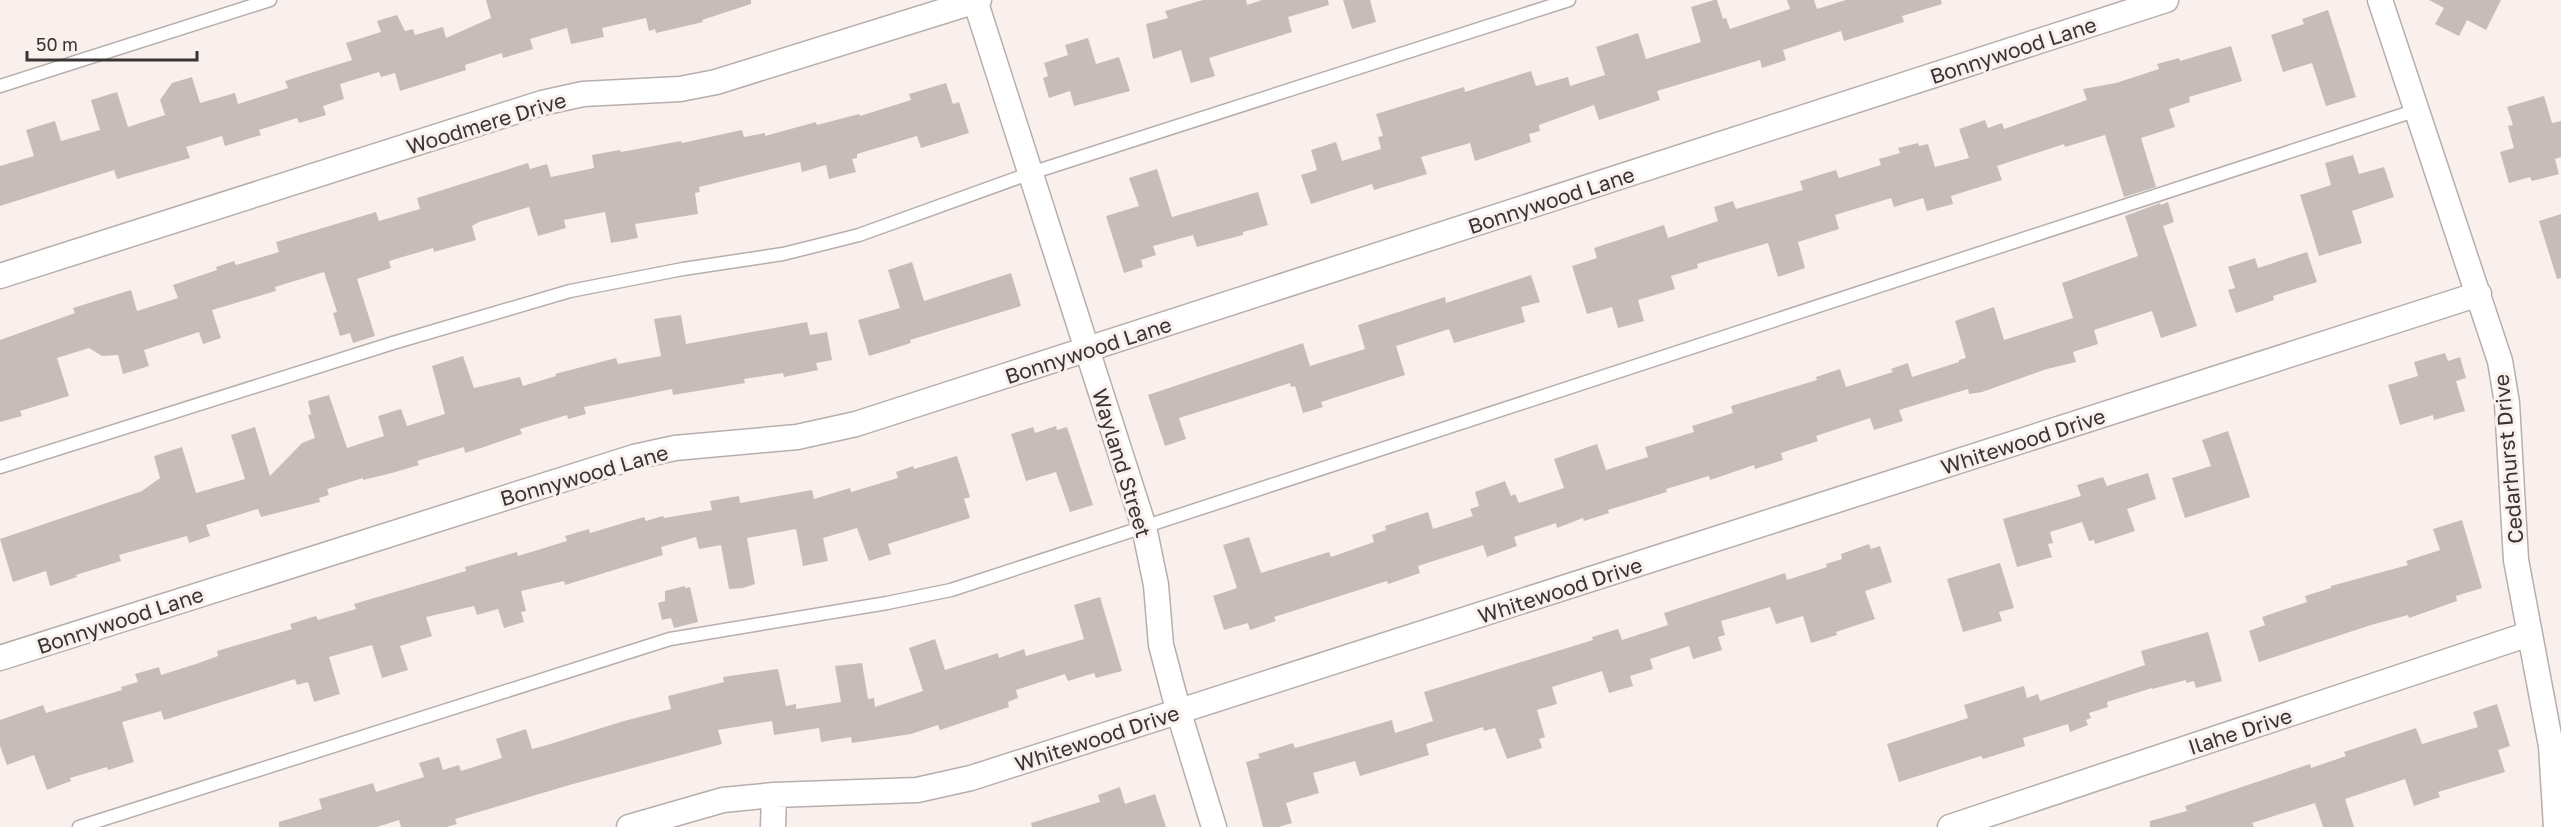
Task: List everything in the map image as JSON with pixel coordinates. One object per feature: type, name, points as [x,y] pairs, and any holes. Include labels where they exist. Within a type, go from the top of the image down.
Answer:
[{"type":"street","name":"Wayland Street","points":[[977,0],[1144,526],[1156,585],[1161,645],[1214,827]]},
{"type":"street","name":"Woodmere Drive","points":[[0,276],[542,103],[583,94],[680,89],[716,82],[977,0]]},
{"type":"street","name":"Bonnywood Lane","points":[[0,658],[634,457],[675,448],[797,436],[856,424],[2166,0]]},
{"type":"street","name":"Cedarhurst Drive","points":[[2380,0],[2500,361],[2507,403],[2516,560],[2551,746],[2556,827]]},
{"type":"street","name":"Whitewood Drive","points":[[629,827],[723,800],[774,795],[917,790],[971,778],[2479,294]]},
{"type":"street","name":"Ilahe Drive","points":[[1950,827],[2529,634]]},
{"type":"street","points":[[773,827],[774,795]]},
{"type":"lane","points":[[0,86],[270,0]]},
{"type":"lane","points":[[0,467],[393,343],[570,291],[805,249],[859,235],[1031,173],[1569,0]]},
{"type":"lane","points":[[79,827],[670,639],[951,590],[2417,110]]},
{"type":"building","points":[[486,0],[751,0],[751,4],[702,20],[703,22],[656,33],[655,29],[649,31],[646,18],[602,28],[604,37],[571,44],[567,28],[530,39],[533,49],[503,58],[502,53],[465,65],[466,70],[400,91],[395,73],[381,77],[379,72],[340,84],[344,99],[323,106],[326,115],[299,123],[297,118],[259,130],[261,135],[225,146],[222,136],[186,147],[190,158],[117,179],[114,170],[0,206],[0,166],[34,156],[26,130],[55,121],[61,141],[100,130],[91,100],[117,92],[128,127],[165,115],[160,100],[172,83],[192,77],[200,103],[235,93],[238,104],[288,88],[285,81],[352,60],[346,43],[381,32],[377,21],[397,15],[405,31],[413,29],[415,35],[443,27],[446,38],[491,18]]},
{"type":"building","points":[[1203,0],[1246,0],[1247,5],[1262,0],[1328,0],[1329,5],[1288,17],[1292,32],[1209,58],[1215,76],[1191,83],[1181,50],[1153,59],[1146,24],[1168,18],[1165,11]]},
{"type":"building","points":[[1343,0],[1370,0],[1376,22],[1352,29]]},
{"type":"building","points":[[1717,0],[1723,19],[1726,18],[1730,29],[1790,9],[1787,0],[1814,0],[1817,9],[1846,0],[1941,0],[1942,4],[1902,16],[1904,22],[1844,41],[1841,31],[1783,50],[1786,60],[1762,68],[1760,60],[1657,91],[1660,100],[1599,120],[1594,105],[1539,125],[1540,131],[1529,134],[1531,142],[1475,161],[1470,143],[1421,157],[1427,174],[1374,190],[1372,184],[1311,204],[1301,175],[1317,170],[1311,150],[1336,142],[1342,161],[1381,149],[1378,137],[1383,136],[1376,114],[1464,87],[1465,92],[1531,71],[1536,86],[1568,77],[1570,86],[1605,75],[1596,47],[1638,33],[1646,59],[1701,42],[1691,7]]},
{"type":"building","points":[[2429,0],[2501,0],[2486,30],[2467,20],[2459,36],[2435,24],[2444,8]]},
{"type":"building","points":[[2328,10],[2356,97],[2326,106],[2312,63],[2283,72],[2271,35],[2304,24],[2302,19]]},
{"type":"building","points":[[1088,38],[1096,64],[1119,57],[1130,91],[1074,106],[1070,91],[1049,98],[1043,78],[1048,76],[1044,63],[1068,55],[1065,45]]},
{"type":"building","points":[[2231,46],[2242,81],[2189,97],[2190,102],[2169,109],[2175,127],[2141,138],[2156,187],[2124,197],[2105,135],[2065,147],[2064,144],[1997,166],[2002,180],[1951,196],[1953,204],[1927,211],[1923,198],[1894,207],[1891,198],[1835,215],[1839,229],[1798,242],[1805,268],[1778,277],[1768,243],[1697,264],[1698,268],[1671,276],[1675,289],[1638,300],[1644,321],[1618,328],[1612,307],[1587,314],[1572,266],[1597,258],[1594,248],[1664,225],[1668,238],[1718,221],[1714,207],[1733,201],[1736,209],[1803,190],[1800,181],[1836,170],[1839,178],[1881,165],[1879,159],[1900,153],[1898,148],[1918,143],[1919,146],[1928,144],[1935,167],[1969,158],[1959,129],[1985,120],[1988,128],[2002,123],[2004,129],[2087,100],[2083,89],[2116,83],[2159,69],[2157,64],[2179,58],[2180,61]]},
{"type":"building","points":[[946,83],[953,104],[959,102],[969,133],[921,148],[917,136],[857,154],[857,158],[852,159],[856,172],[829,179],[826,165],[802,172],[800,162],[699,187],[700,192],[695,193],[698,214],[635,224],[638,238],[611,243],[605,212],[564,220],[566,228],[538,236],[529,207],[472,226],[476,240],[434,252],[433,248],[389,261],[391,268],[357,279],[375,336],[353,343],[350,333],[340,336],[333,313],[337,312],[324,272],[275,287],[276,291],[212,310],[221,338],[203,344],[199,332],[144,350],[149,366],[123,374],[118,355],[102,356],[89,348],[57,358],[69,396],[20,411],[22,416],[0,422],[0,340],[75,313],[73,308],[131,290],[137,311],[178,298],[173,285],[217,270],[216,267],[234,261],[236,265],[279,252],[276,242],[376,212],[379,221],[420,209],[417,198],[528,163],[530,169],[547,164],[551,177],[594,168],[592,155],[681,141],[682,143],[742,130],[744,137],[765,133],[765,136],[816,122],[817,125],[859,114],[860,116],[911,100],[909,94]]},
{"type":"building","points":[[2544,96],[2552,123],[2561,121],[2561,157],[2555,159],[2559,174],[2532,181],[2530,177],[2509,183],[2500,152],[2514,148],[2508,126],[2513,125],[2507,107]]},
{"type":"building","points":[[2353,155],[2359,174],[2384,167],[2394,197],[2352,211],[2362,243],[2319,256],[2300,195],[2331,185],[2325,163]]},
{"type":"building","points":[[1157,169],[1172,217],[1258,192],[1268,225],[1243,232],[1243,235],[1197,247],[1193,235],[1153,246],[1156,255],[1141,260],[1143,267],[1124,273],[1106,216],[1139,206],[1129,178]]},
{"type":"building","points":[[2168,202],[2174,222],[2163,226],[2197,326],[2161,338],[2152,311],[2094,330],[2098,344],[2073,352],[2076,362],[2047,369],[1982,392],[1969,394],[1968,389],[1899,410],[1903,421],[1874,430],[1870,418],[1816,436],[1818,441],[1781,453],[1783,460],[1755,469],[1754,465],[1710,480],[1709,476],[1666,489],[1667,492],[1608,510],[1609,513],[1584,521],[1583,518],[1557,528],[1556,523],[1514,537],[1517,546],[1487,557],[1483,545],[1418,566],[1420,573],[1388,584],[1387,581],[1274,617],[1276,621],[1250,630],[1248,623],[1224,630],[1213,596],[1237,588],[1223,545],[1249,537],[1261,573],[1329,552],[1331,557],[1374,542],[1372,535],[1386,530],[1385,526],[1428,512],[1433,529],[1473,516],[1470,509],[1479,506],[1475,492],[1505,481],[1511,496],[1515,494],[1519,503],[1564,488],[1554,459],[1597,444],[1606,470],[1648,457],[1645,447],[1694,432],[1692,426],[1733,413],[1731,406],[1817,380],[1816,377],[1840,369],[1846,387],[1893,372],[1891,369],[1908,363],[1912,377],[1959,362],[1966,358],[1955,321],[1994,307],[2004,340],[2073,318],[2062,283],[2138,256],[2125,216]]},
{"type":"building","points":[[2561,214],[2561,278],[2557,279],[2539,221]]},
{"type":"building","points":[[2307,252],[2317,282],[2273,296],[2274,300],[2236,313],[2228,290],[2235,288],[2228,267],[2255,258],[2258,268]]},
{"type":"building","points":[[912,262],[924,301],[1011,273],[1021,306],[910,340],[911,343],[869,356],[858,320],[900,308],[888,270]]},
{"type":"building","points":[[1531,275],[1540,302],[1521,307],[1525,322],[1454,343],[1449,329],[1396,346],[1405,375],[1321,402],[1323,407],[1303,413],[1295,386],[1291,387],[1290,383],[1179,418],[1186,439],[1165,446],[1148,395],[1303,343],[1310,366],[1365,349],[1358,325],[1445,297],[1446,303]]},
{"type":"building","points":[[681,315],[686,344],[807,322],[810,335],[827,332],[832,360],[816,363],[818,370],[784,377],[783,373],[744,379],[745,383],[673,395],[672,389],[584,407],[586,414],[568,419],[567,415],[520,429],[522,434],[484,447],[465,453],[464,447],[417,461],[419,465],[327,489],[329,495],[319,498],[320,502],[261,517],[258,509],[206,525],[210,536],[189,543],[187,536],[119,555],[121,561],[50,586],[46,571],[13,582],[0,539],[142,491],[160,478],[154,456],[182,447],[196,493],[245,479],[231,435],[255,427],[270,476],[302,443],[315,438],[308,415],[311,414],[308,401],[329,395],[347,448],[384,436],[378,416],[401,409],[407,426],[445,414],[432,366],[463,356],[474,388],[520,377],[523,386],[556,376],[555,374],[616,358],[618,364],[661,356],[654,319]]},
{"type":"building","points":[[2445,353],[2448,361],[2460,357],[2466,378],[2456,381],[2465,411],[2434,420],[2433,415],[2400,425],[2388,385],[2418,376],[2414,362]]},
{"type":"building","points":[[1056,426],[1057,430],[1067,427],[1093,505],[1070,512],[1056,472],[1026,481],[1011,434],[1033,427],[1035,433]]},
{"type":"building","points":[[2228,431],[2250,497],[2185,518],[2172,478],[2211,466],[2202,440]]},
{"type":"building","points":[[957,456],[970,497],[964,499],[970,518],[888,544],[891,554],[869,561],[857,528],[823,538],[828,561],[803,566],[796,529],[747,538],[755,584],[729,589],[721,545],[699,549],[696,537],[661,547],[663,555],[565,585],[564,581],[521,591],[526,611],[521,612],[524,622],[504,628],[498,609],[477,615],[474,606],[426,617],[432,636],[400,646],[408,670],[382,678],[372,645],[329,657],[340,694],[314,702],[308,682],[297,685],[295,679],[164,720],[161,711],[122,722],[134,762],[70,778],[71,781],[47,790],[34,755],[7,765],[0,746],[0,720],[43,705],[46,713],[122,690],[121,687],[138,682],[135,674],[159,667],[161,675],[196,664],[218,656],[217,651],[292,629],[290,624],[316,616],[318,620],[356,609],[354,604],[466,571],[465,567],[517,552],[518,556],[567,541],[565,536],[589,529],[590,533],[644,517],[646,521],[663,516],[664,518],[712,510],[710,501],[739,496],[740,503],[812,490],[814,499],[850,488],[851,492],[898,478],[896,472],[913,466],[914,469]]},
{"type":"building","points":[[2148,473],[2156,499],[2127,509],[2135,531],[2095,544],[2094,540],[2089,541],[2082,522],[2050,532],[2053,543],[2048,544],[2052,557],[2017,567],[2003,519],[2081,496],[2077,485],[2103,477],[2107,486]]},
{"type":"building","points":[[2462,520],[2482,588],[2456,596],[2457,601],[2409,618],[2408,615],[2371,625],[2259,662],[2249,631],[2265,625],[2262,617],[2307,602],[2305,596],[2331,588],[2331,586],[2408,565],[2406,561],[2440,550],[2433,529]]},
{"type":"building","points":[[1869,544],[1871,549],[1880,546],[1892,582],[1865,591],[1875,619],[1811,643],[1803,616],[1776,624],[1770,607],[1721,621],[1725,635],[1718,637],[1722,650],[1693,659],[1689,646],[1650,659],[1653,669],[1630,676],[1633,686],[1609,693],[1602,671],[1552,687],[1557,704],[1537,710],[1545,737],[1539,739],[1542,748],[1507,759],[1495,728],[1484,731],[1483,727],[1426,744],[1429,755],[1360,776],[1355,761],[1313,773],[1319,793],[1286,803],[1292,823],[1278,827],[1263,827],[1246,762],[1260,758],[1258,754],[1293,743],[1295,748],[1392,720],[1395,733],[1433,721],[1424,692],[1593,640],[1592,637],[1618,629],[1622,640],[1668,625],[1664,613],[1785,573],[1787,580],[1827,567],[1826,564],[1842,559],[1841,554]]},
{"type":"building","points":[[2000,563],[2014,608],[1999,612],[2002,621],[1963,632],[1947,579]]},
{"type":"building","points":[[685,586],[685,588],[690,587],[698,622],[674,628],[671,618],[662,620],[658,603],[665,601],[665,591]]},
{"type":"building","points":[[1100,597],[1122,671],[1096,678],[1094,673],[1068,681],[1065,674],[1016,690],[1018,698],[1008,702],[1009,707],[940,730],[938,725],[911,734],[852,743],[851,737],[821,742],[819,728],[774,735],[772,721],[718,730],[722,744],[455,819],[457,824],[446,827],[401,827],[399,820],[377,827],[279,827],[279,822],[322,809],[319,799],[373,783],[376,792],[424,777],[419,763],[439,757],[443,770],[459,765],[461,771],[502,758],[496,739],[526,729],[532,749],[547,745],[671,709],[668,696],[724,682],[723,677],[778,669],[786,706],[796,704],[796,709],[841,702],[835,666],[862,663],[868,699],[874,698],[875,707],[923,691],[909,648],[935,639],[945,670],[998,653],[999,658],[1024,649],[1026,656],[1084,639],[1074,605]]},
{"type":"building","points":[[2208,632],[2222,681],[2196,688],[2194,681],[2186,683],[2186,680],[2107,702],[2108,707],[2089,713],[2091,718],[2086,720],[2088,725],[2070,732],[2068,724],[2023,738],[2025,746],[1983,759],[1981,756],[1899,782],[1887,744],[1968,718],[1964,705],[2024,686],[2027,698],[2038,694],[2040,701],[2145,665],[2141,651]]},
{"type":"building","points":[[2497,704],[2510,746],[2498,750],[2505,772],[2438,792],[2440,797],[2414,806],[2405,779],[2345,799],[2354,827],[2323,827],[2315,803],[2252,823],[2254,827],[2150,827],[2150,821],[2187,811],[2185,806],[2310,764],[2311,768],[2346,756],[2344,752],[2416,728],[2422,744],[2478,727],[2473,712]]},
{"type":"building","points":[[1120,787],[1125,804],[1155,794],[1166,827],[1032,827],[1031,823],[1100,802],[1098,795]]}]
